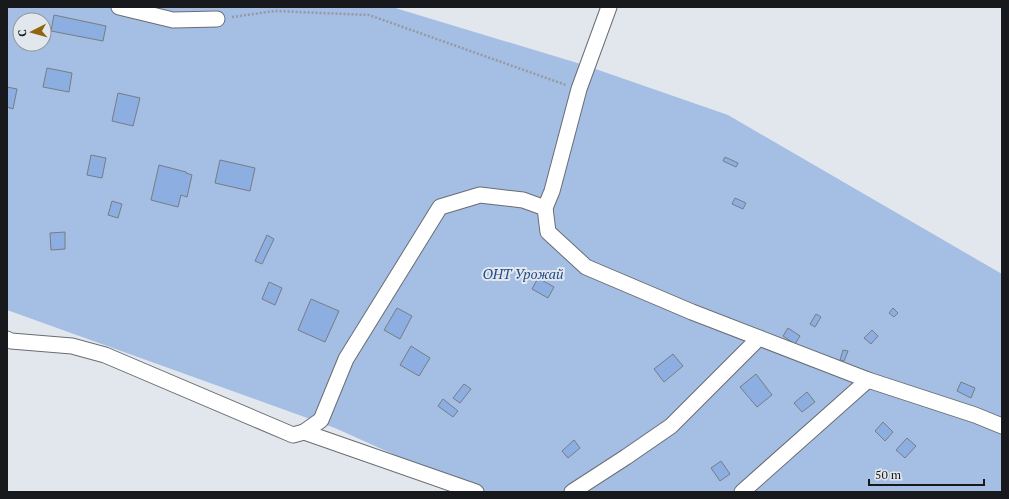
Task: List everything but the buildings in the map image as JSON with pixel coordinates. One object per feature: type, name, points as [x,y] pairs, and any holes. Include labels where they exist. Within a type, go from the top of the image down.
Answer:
[{"type":"street","points":[[119,7],[173,20],[217,19]]},
{"type":"street","points":[[609,7],[579,89],[552,191],[545,208],[548,232],[586,267],[692,312],[868,380],[975,415],[1002,426]]},
{"type":"street","points":[[7,339],[11,341],[72,346],[105,355],[293,434],[304,432],[321,420],[346,359],[440,207],[480,195],[523,200],[545,208]]},
{"type":"street","points":[[572,492],[671,426],[760,338]]},
{"type":"street","points":[[742,492],[868,380]]},
{"type":"street","points":[[304,432],[476,492]]},
{"type":"path","points":[[217,19],[275,11],[369,15],[579,89]]},
{"type":"green space","name":"ОНТ Урожай","points":[[7,7],[392,7],[584,65],[728,115],[1002,274],[1002,492],[477,492],[335,428],[7,310]]}]
